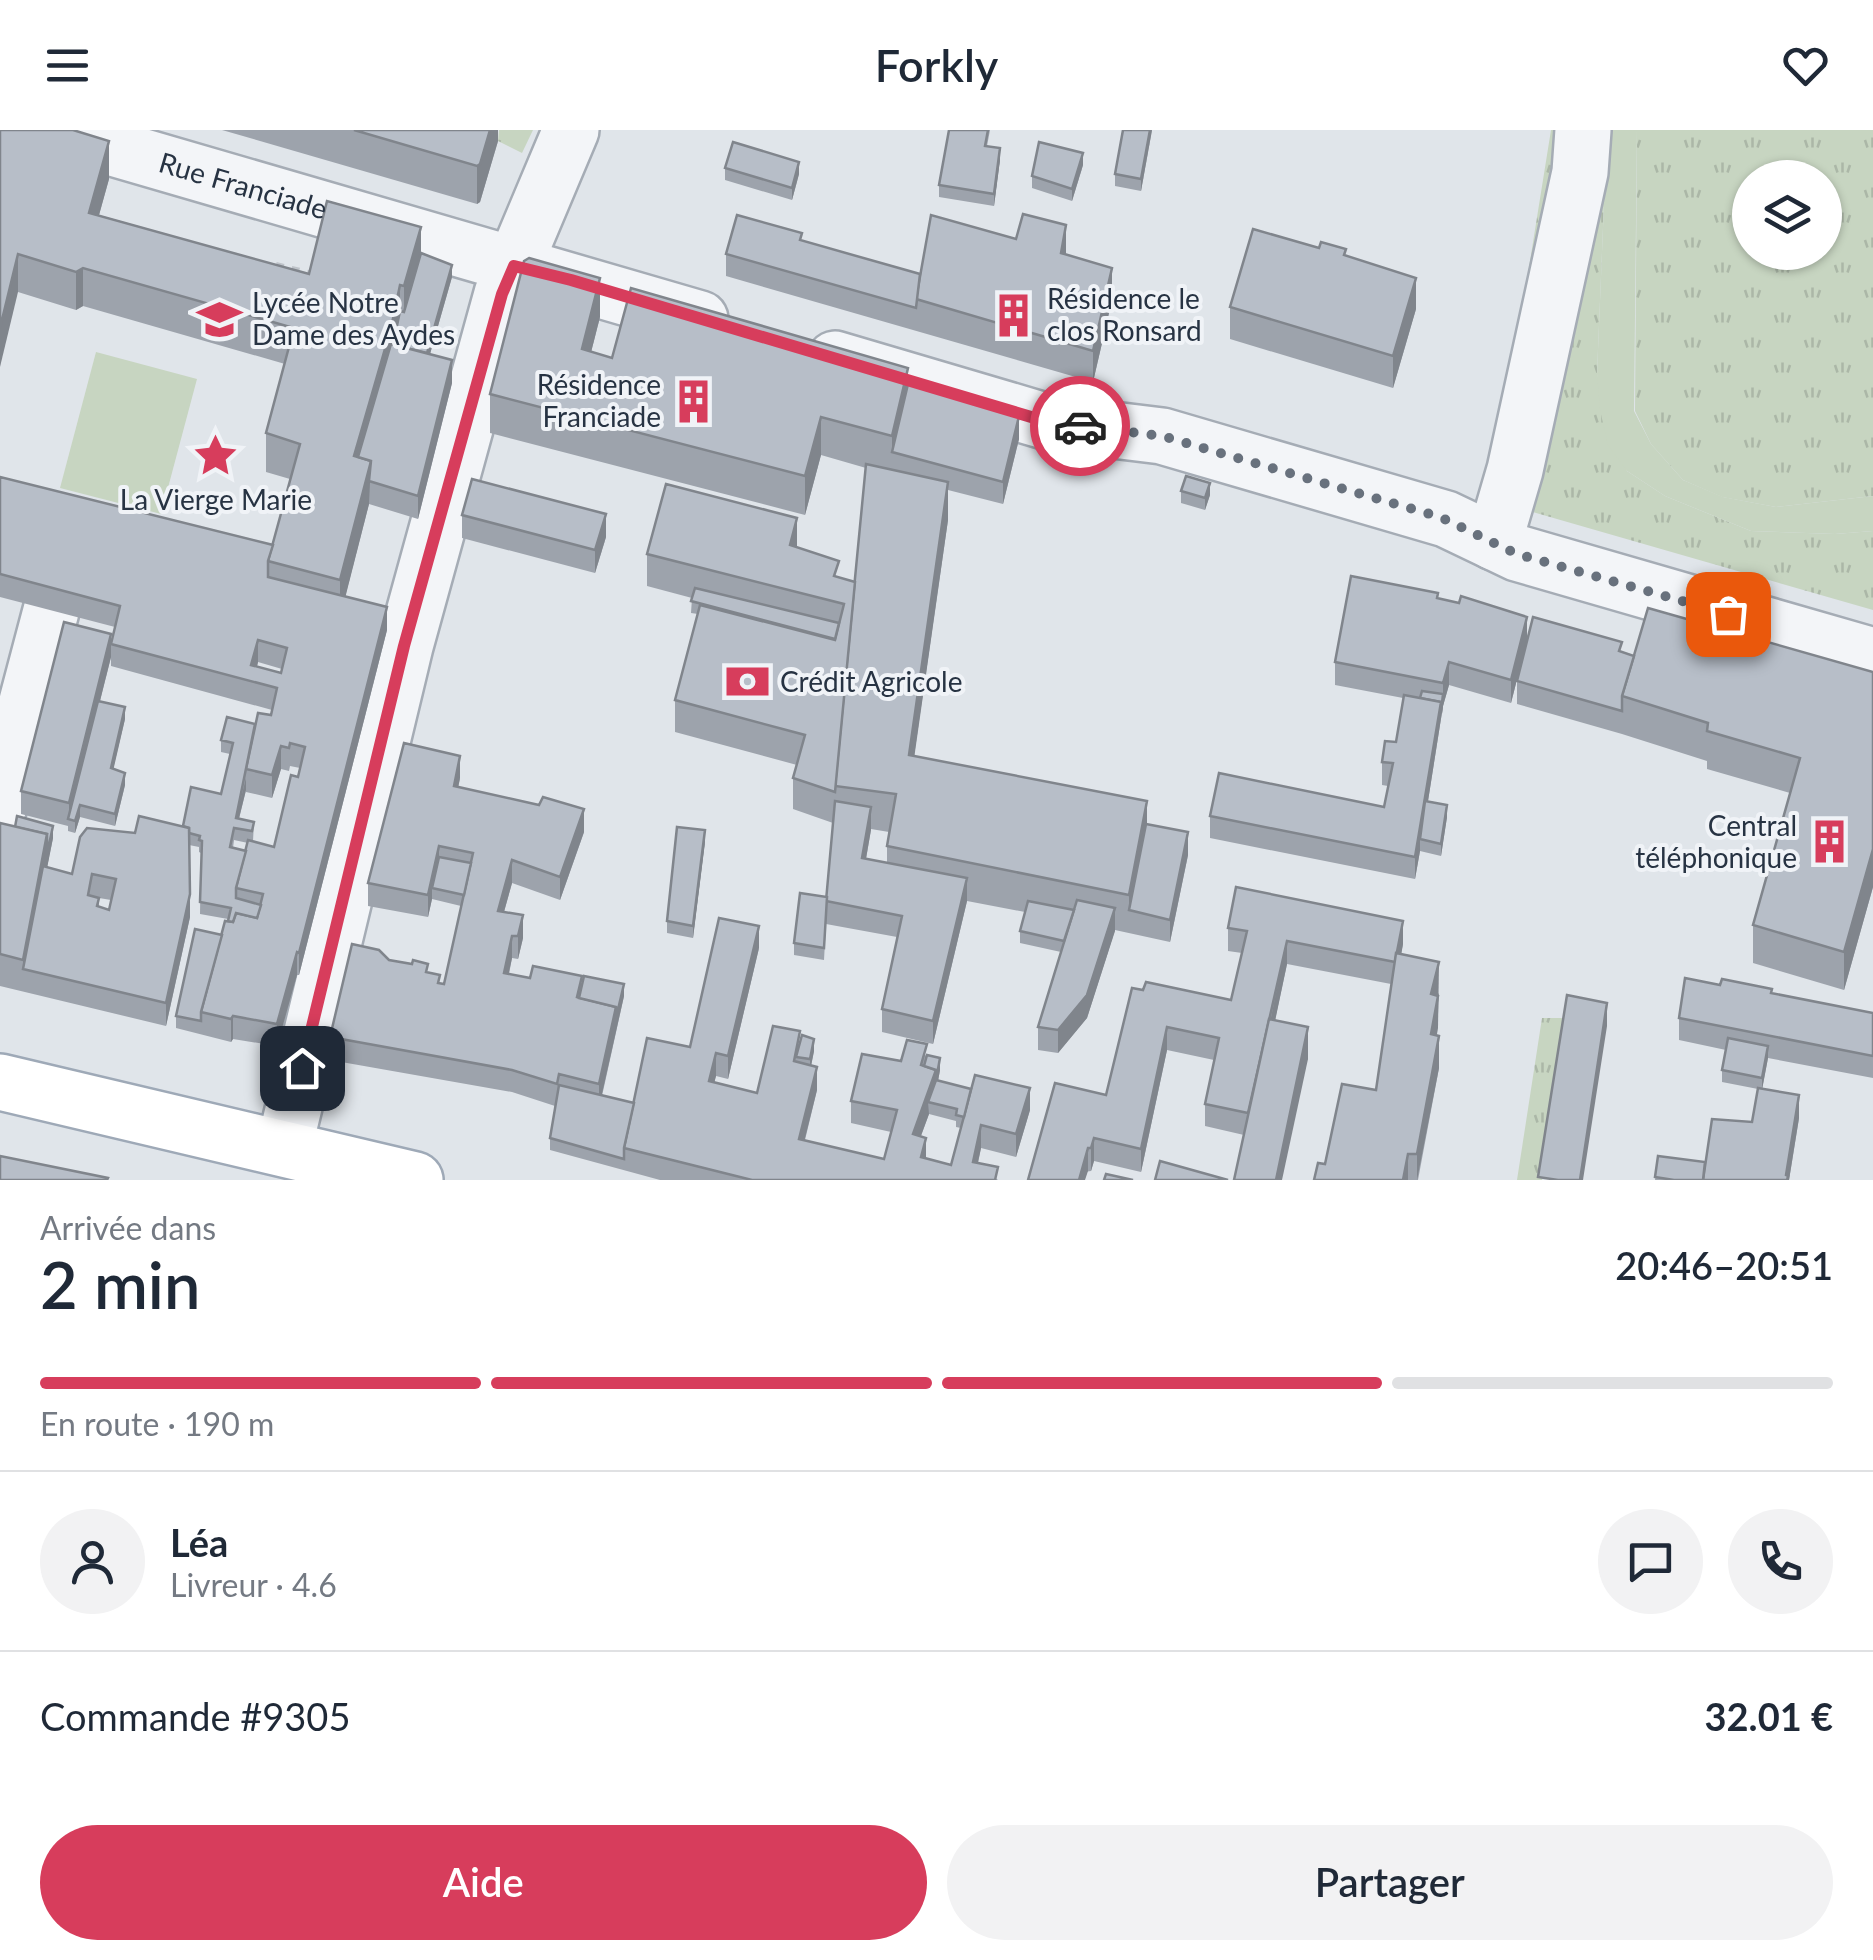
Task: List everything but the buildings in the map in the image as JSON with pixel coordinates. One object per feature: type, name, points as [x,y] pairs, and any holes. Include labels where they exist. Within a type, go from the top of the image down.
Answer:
[{"type":"main road","points":[[0,1082],[400,1178]]},
{"type":"street","name":"Rue Franciade","points":[[52,130],[1048,422],[1162,436],[1446,519],[1517,554],[1873,656]]},
{"type":"street","points":[[284,1148],[404,646],[502,294],[571,130]]},
{"type":"street","points":[[1494,542],[1515,470],[1576,191],[1583,130]]},
{"type":"street","points":[[0,804],[52,611]]},
{"type":"path","points":[[266,262],[318,276]]},
{"type":"green space","points":[[499,130],[533,130],[522,153],[498,141]]},
{"type":"green space","points":[[1551,130],[1568,130],[1482,492],[1526,286]]},
{"type":"green space","points":[[1607,130],[1597,374],[1627,471],[1665,496],[1751,531],[1873,531],[1873,610],[1522,509]]},
{"type":"green space","points":[[1607,130],[1637,130],[1634,411],[1651,444],[1683,480],[1723,497],[1776,507],[1873,496],[1873,531],[1751,531],[1665,496],[1627,471],[1608,445],[1597,374]]},
{"type":"green space","points":[[1637,130],[1873,130],[1873,496],[1776,507],[1722,497],[1683,480],[1651,444],[1635,411]]},
{"type":"green space","points":[[96,352],[197,379],[161,514],[60,488]]},
{"type":"green space","points":[[1542,1018],[1567,1018],[1542,1180],[1517,1180]]},
{"type":"way so far","points":[[1080,426],[1162,436],[1440,517],[1517,554],[1728,614]]},
{"type":"place","name":"Résidence le clos Ronsard","points":[[1014,315]]},
{"type":"place","name":"Lycée Notre Dame des Aydes","points":[[219,319]]},
{"type":"place","name":"Résidence Franciade","points":[[694,401]]},
{"type":"place","name":"La Vierge Marie","points":[[216,455]]},
{"type":"place","name":"Crédit Agricole","points":[[747,682]]},
{"type":"place","name":"Central téléphonique","points":[[1830,842]]},
{"type":"route","points":[[302,1068],[404,646],[502,294],[514,266],[1048,422],[1080,426]]}]
